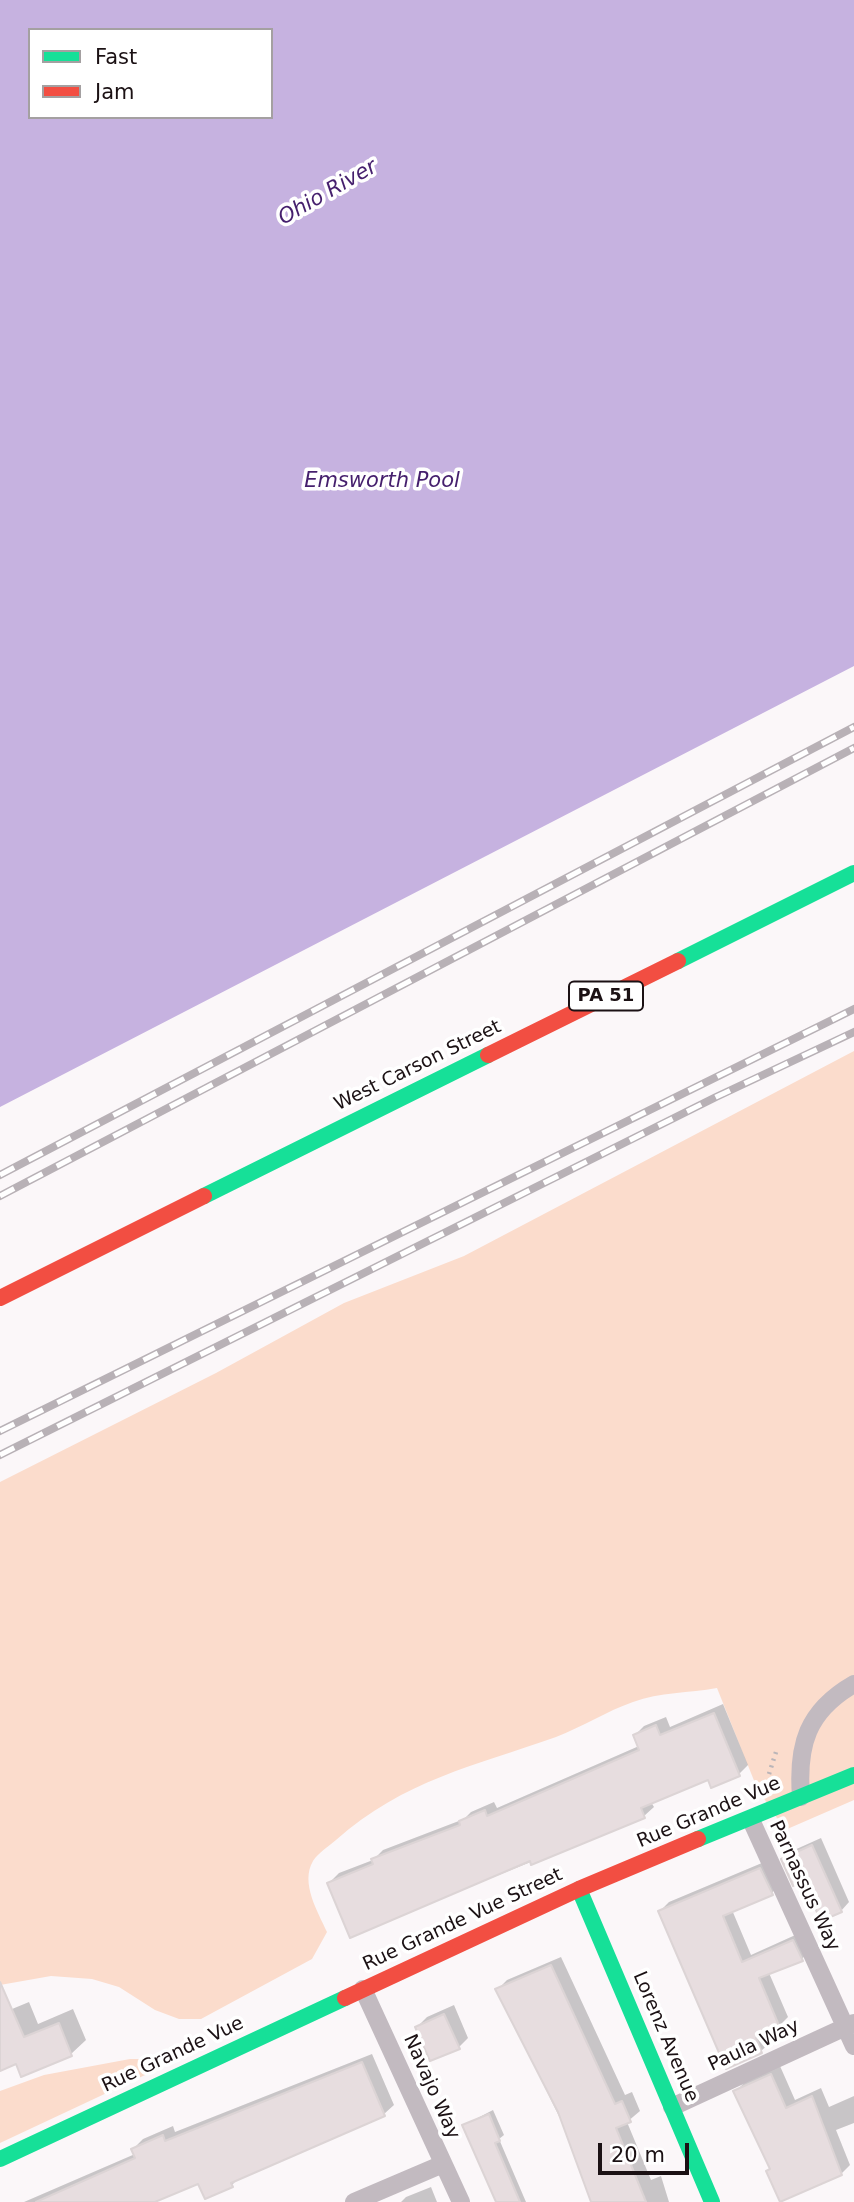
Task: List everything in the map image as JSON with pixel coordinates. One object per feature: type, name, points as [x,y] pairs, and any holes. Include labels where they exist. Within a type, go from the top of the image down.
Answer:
[{"type":"street","name":"West Carson Street","points":[[0,1298],[854,873]]},
{"type":"street","name":"Rue Grande Vue","points":[[579,1889],[751,1821],[854,1775]]},
{"type":"street","name":"Rue Grande Vue Street","points":[[363,1989],[579,1889]]},
{"type":"street","name":"Lorenz Avenue","points":[[579,1889],[712,2202]]},
{"type":"street","name":"Rue Grande Vue","points":[[0,2159],[363,1989]]},
{"type":"lane","points":[[801,1797],[799,1772],[802,1745],[807,1732],[836,1695],[854,1684]]},
{"type":"lane","name":"Parnassus Way","points":[[751,1821],[850,2025],[854,2046]]},
{"type":"lane","name":"Navajo Way","points":[[363,1989],[461,2202]]},
{"type":"lane","name":"Paula Way","points":[[672,2107],[850,2025]]},
{"type":"lane","points":[[354,2202],[443,2164]]},
{"type":"shaded area","points":[[854,1051],[854,1800],[785,1830],[757,1788],[717,1688],[654,1696],[623,1706],[556,1737],[441,1777],[388,1803],[362,1820],[313,1861],[308,1879],[309,1888],[327,1932],[312,1959],[201,2019],[179,2019],[155,2010],[119,1987],[92,1979],[51,1976],[0,1985],[0,1482],[216,1373],[344,1303],[464,1256]]},
{"type":"shaded area","points":[[130,2059],[152,2059],[160,2068],[0,2143],[0,2091],[44,2075]]},
{"type":"water","name":"Emsworth Pool","points":[[0,0],[854,0],[854,666],[0,1107]]},
{"type":"building","points":[[714,1713],[740,1776],[711,1788],[708,1780],[641,1808],[645,1818],[531,1865],[530,1861],[350,1938],[327,1883],[373,1864],[371,1859],[460,1825],[459,1821],[485,1810],[487,1816],[639,1750],[633,1735],[656,1725],[660,1735]]},
{"type":"building","points":[[812,1845],[842,1912],[821,1921],[803,1882],[793,1886],[781,1859]]},
{"type":"building","points":[[760,1868],[773,1895],[723,1916],[742,1962],[793,1940],[803,1961],[759,1978],[780,2028],[756,2038],[762,2053],[726,2069],[658,1911]]},
{"type":"building","points":[[551,1965],[615,2104],[622,2101],[631,2122],[616,2128],[646,2202],[591,2202],[558,2112],[495,1989]]},
{"type":"building","points":[[0,1982],[24,2037],[59,2023],[72,2056],[21,2077],[16,2064],[0,2071]]},
{"type":"building","points":[[444,2014],[460,2049],[430,2061],[415,2027]]},
{"type":"building","points":[[362,2062],[385,2116],[231,2183],[233,2187],[205,2199],[198,2184],[155,2202],[36,2202],[135,2158],[131,2149],[163,2135],[165,2141]]},
{"type":"building","points":[[771,2074],[786,2108],[812,2096],[842,2175],[780,2202],[766,2171],[770,2169],[733,2091]]},
{"type":"building","points":[[489,2114],[500,2141],[495,2143],[520,2202],[496,2202],[462,2125]]},
{"type":"railway","points":[[0,1175],[854,727]]},
{"type":"railway","points":[[0,1196],[854,748]]},
{"type":"railway","points":[[0,1431],[854,1009]]},
{"type":"railway","points":[[0,1455],[716,1097],[854,1032]]},
{"type":"traffic: fast","points":[[678,961],[854,873]]},
{"type":"traffic: fast","points":[[204,1196],[488,1055]]},
{"type":"traffic: fast","points":[[698,1839],[854,1775]]},
{"type":"traffic: fast","points":[[579,1889],[712,2202]]},
{"type":"traffic: fast","points":[[0,2159],[345,1998]]},
{"type":"traffic: jam","points":[[488,1055],[678,961]]},
{"type":"traffic: jam","points":[[0,1298],[204,1196]]},
{"type":"traffic: jam","points":[[345,1998],[579,1889],[698,1839]]},
{"type":"water label","name":"Ohio River","points":[[328,193]]}]
